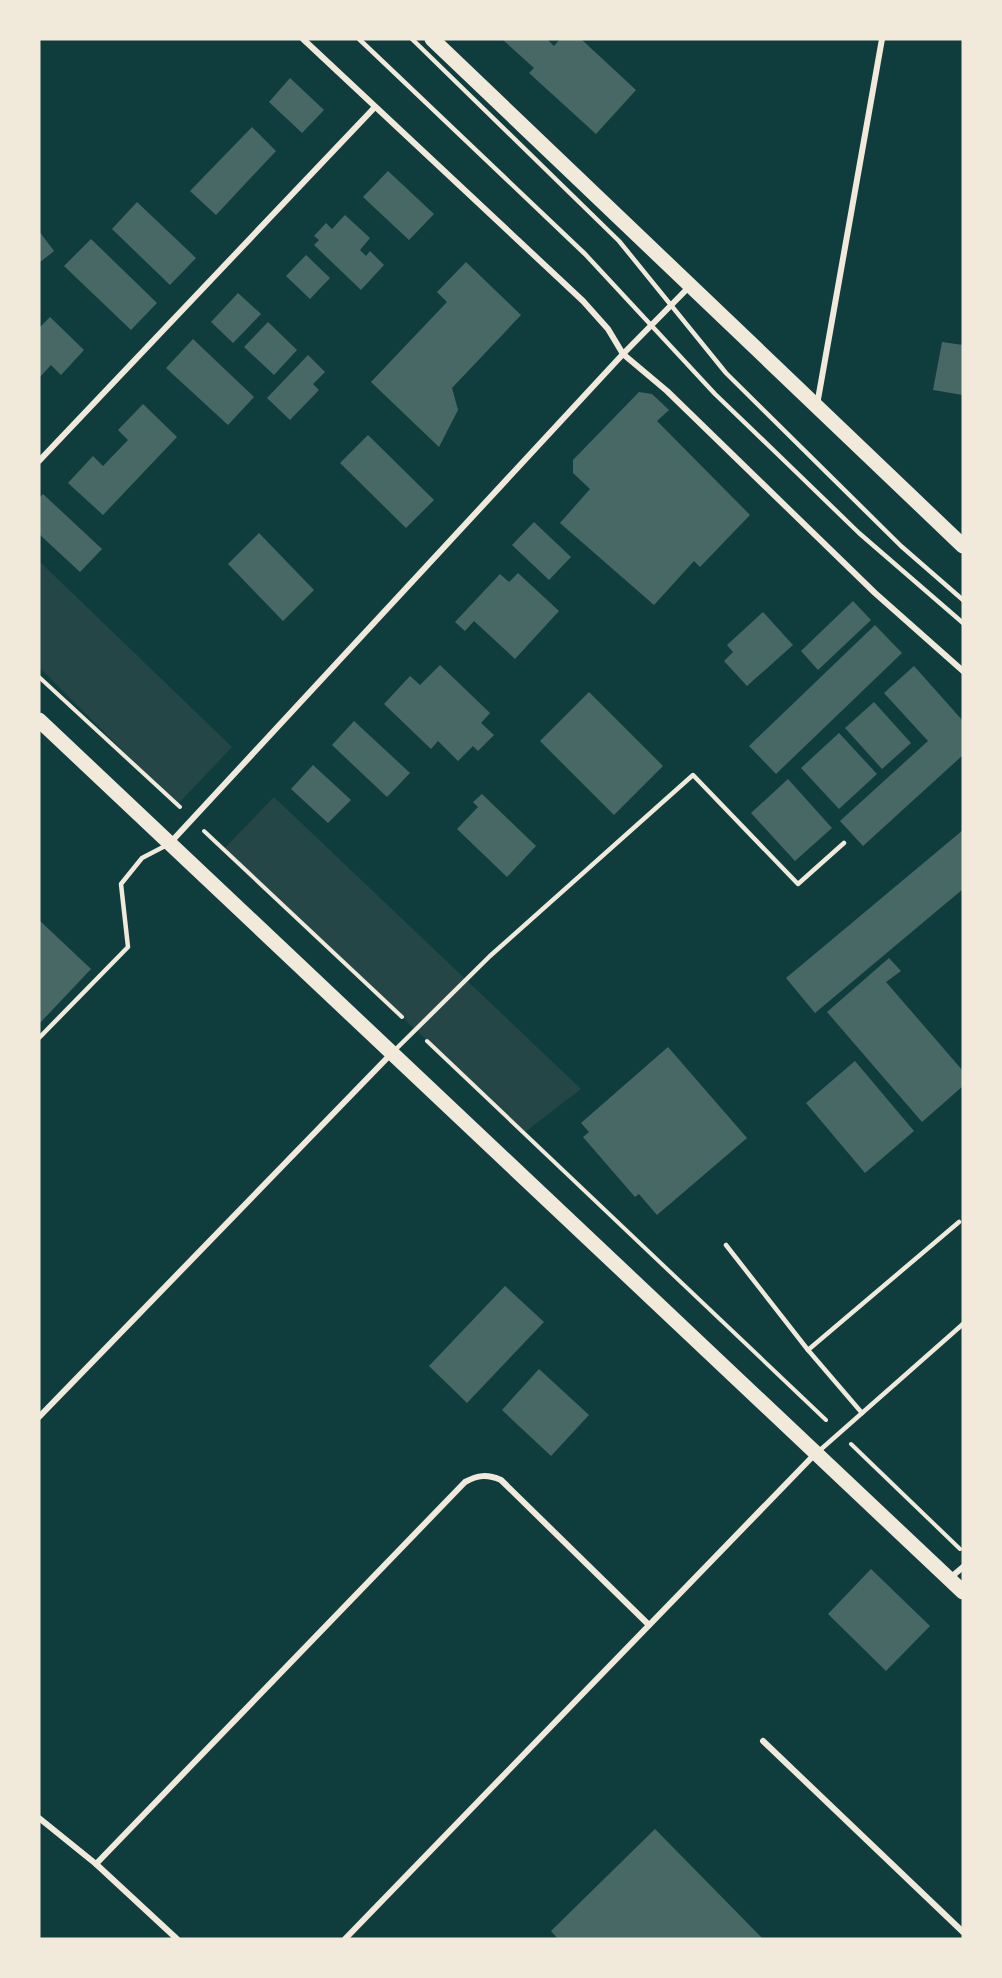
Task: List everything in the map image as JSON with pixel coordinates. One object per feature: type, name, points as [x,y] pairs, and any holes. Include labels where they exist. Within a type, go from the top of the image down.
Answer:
[{"type":"main road","points":[[432,39],[963,546]]},
{"type":"main road","points":[[39,720],[963,1592]]},
{"type":"street","points":[[303,39],[583,301],[608,329],[622,354],[667,391],[875,593],[963,671]]},
{"type":"street","points":[[817,406],[882,39]]},
{"type":"street","points":[[39,461],[375,107]]},
{"type":"street","points":[[170,844],[622,354],[690,285]]},
{"type":"street","points":[[39,1417],[392,1053]]},
{"type":"street","points":[[345,1939],[816,1453]]},
{"type":"street","points":[[96,1864],[465,1482],[474,1477],[484,1475],[501,1480],[649,1625]]},
{"type":"street","points":[[949,1579],[963,1567]]},
{"type":"street","points":[[762,1741],[963,1932]]},
{"type":"street","points":[[39,1818],[96,1864],[177,1939]]},
{"type":"lane","points":[[359,39],[585,254],[716,394],[811,487],[899,569],[963,623]]},
{"type":"lane","points":[[412,39],[618,241],[672,304],[726,373],[901,546],[963,600]]},
{"type":"lane","points":[[392,1053],[490,956],[693,775],[798,884],[844,843]]},
{"type":"lane","points":[[39,1038],[128,947],[121,884],[142,858],[170,844]]},
{"type":"lane","points":[[808,1350],[959,1222]]},
{"type":"lane","points":[[726,1245],[808,1350],[862,1413]]},
{"type":"lane","points":[[816,1453],[963,1324]]},
{"type":"path","points":[[39,677],[416,1030],[963,1552]]},
{"type":"shaded area","points":[[39,561],[232,747],[177,805],[39,667]]},
{"type":"shaded area","points":[[274,797],[581,1089],[525,1132],[223,850]]},
{"type":"building","points":[[502,39],[547,39],[554,46],[560,39],[581,39],[636,90],[596,134],[529,73],[534,68]]},
{"type":"building","points":[[290,78],[324,110],[302,133],[269,102]]},
{"type":"building","points":[[252,127],[276,151],[216,215],[190,191]]},
{"type":"building","points":[[388,171],[434,214],[409,240],[363,197]]},
{"type":"building","points":[[137,202],[196,258],[170,285],[112,229]]},
{"type":"building","points":[[345,215],[370,238],[360,250],[366,256],[370,251],[384,265],[361,290],[314,245],[319,240],[314,236],[326,223],[332,229]]},
{"type":"building","points":[[39,231],[54,251],[39,263]]},
{"type":"building","points":[[91,239],[157,303],[131,330],[64,266]]},
{"type":"building","points":[[306,255],[330,278],[310,299],[286,276]]},
{"type":"building","points":[[466,262],[521,315],[452,388],[458,410],[439,447],[371,382],[447,302],[437,292]]},
{"type":"building","points":[[238,293],[261,314],[233,343],[211,322]]},
{"type":"building","points":[[50,317],[84,350],[61,375],[51,365],[39,378],[39,328]]},
{"type":"building","points":[[268,322],[297,350],[274,375],[244,347]]},
{"type":"building","points":[[193,339],[254,397],[228,425],[166,368]]},
{"type":"building","points":[[942,342],[963,345],[963,395],[933,390]]},
{"type":"building","points":[[308,355],[325,372],[313,384],[319,390],[290,420],[267,398]]},
{"type":"building","points":[[639,392],[652,394],[669,410],[657,421],[750,515],[700,567],[694,561],[654,605],[560,523],[590,489],[573,473],[573,460]]},
{"type":"building","points":[[143,404],[177,437],[103,515],[68,483],[93,456],[103,466],[128,440],[118,430]]},
{"type":"building","points":[[368,435],[434,500],[406,528],[340,463]]},
{"type":"building","points":[[43,494],[102,549],[80,572],[39,534],[39,498]]},
{"type":"building","points":[[534,522],[571,557],[549,580],[512,545]]},
{"type":"building","points":[[259,533],[314,590],[283,621],[228,564]]},
{"type":"building","points":[[518,573],[559,611],[515,659],[474,621],[465,631],[455,622],[500,574],[509,582]]},
{"type":"building","points":[[853,601],[871,620],[818,670],[801,651]]},
{"type":"building","points":[[763,612],[793,645],[747,686],[724,661],[733,652],[727,645]]},
{"type":"building","points":[[875,625],[902,653],[776,774],[749,746]]},
{"type":"building","points":[[440,665],[490,713],[481,723],[494,735],[478,751],[473,746],[458,761],[438,741],[431,749],[384,704],[410,676],[420,685]]},
{"type":"building","points":[[914,666],[963,721],[963,755],[863,846],[840,821],[928,741],[884,693]]},
{"type":"building","points":[[589,692],[663,766],[614,815],[540,741]]},
{"type":"building","points":[[874,702],[911,743],[882,769],[845,728]]},
{"type":"building","points":[[354,721],[410,773],[387,797],[332,745]]},
{"type":"building","points":[[839,733],[877,774],[839,809],[801,768]]},
{"type":"building","points":[[313,765],[351,800],[328,823],[291,789]]},
{"type":"building","points":[[788,779],[832,828],[795,861],[751,813]]},
{"type":"building","points":[[482,794],[536,846],[507,877],[457,829],[478,807],[473,802]]},
{"type":"building","points":[[963,830],[963,889],[815,1013],[786,978]]},
{"type":"building","points":[[39,920],[91,969],[39,1024]]},
{"type":"building","points":[[889,958],[901,971],[886,982],[963,1071],[963,1086],[922,1122],[827,1012]]},
{"type":"building","points":[[668,1047],[747,1138],[657,1215],[639,1194],[635,1197],[583,1137],[589,1132],[581,1123]]},
{"type":"building","points":[[855,1061],[914,1131],[865,1173],[806,1103]]},
{"type":"building","points":[[505,1286],[544,1322],[467,1403],[429,1366]]},
{"type":"building","points":[[539,1369],[589,1415],[551,1456],[502,1410]]},
{"type":"building","points":[[871,1569],[930,1626],[886,1671],[828,1614]]},
{"type":"building","points":[[655,1829],[763,1939],[558,1939],[551,1931]]}]
